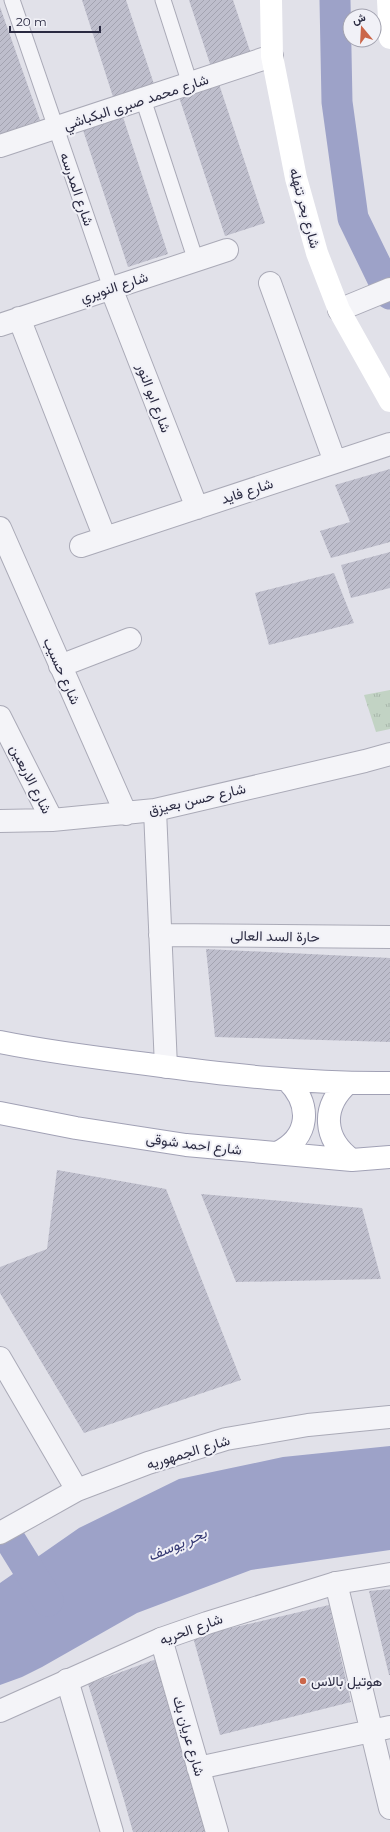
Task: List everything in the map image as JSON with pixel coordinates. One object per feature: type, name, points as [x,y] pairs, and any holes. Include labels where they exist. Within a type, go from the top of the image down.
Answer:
[{"type":"main road","name":"شارع بحر تنهله","points":[[271,0],[272,56],[296,178],[317,253],[339,310],[390,400]]},
{"type":"main road","points":[[388,0],[390,38]]},
{"type":"main road","points":[[0,1042],[38,1050],[226,1075],[348,1083],[390,1083]]},
{"type":"main road","points":[[277,1153],[286,1149],[294,1142],[300,1133],[303,1124],[304,1111],[302,1100],[296,1089],[287,1080]]},
{"type":"main road","points":[[348,1083],[334,1100],[330,1111],[329,1123],[335,1144],[342,1153],[352,1160]]},
{"type":"main road","name":"شارع احمد شوقى","points":[[0,1113],[76,1128],[186,1145],[352,1160],[390,1157]]},
{"type":"street","name":"شارع محمد صبرى البكباشي","points":[[0,146],[272,56]]},
{"type":"street","name":"شارع النويري","points":[[10,322],[228,250]]},
{"type":"street","points":[[270,283],[335,462]]},
{"type":"street","name":"شارع ابو النور","points":[[111,288],[198,508]]},
{"type":"street","points":[[339,310],[390,289]]},
{"type":"street","points":[[10,322],[105,538]]},
{"type":"street","name":"شارع فايد","points":[[81,546],[390,444]]},
{"type":"street","name":"شارع حسيب","points":[[0,528],[126,814]]},
{"type":"street","points":[[60,666],[130,639]]},
{"type":"street","name":"شارع الاربعين","points":[[0,717],[52,820]]},
{"type":"street","name":"شارع حسن بعيزق","points":[[0,821],[52,820],[155,810],[390,754]]},
{"type":"street","points":[[155,810],[166,1067]]},
{"type":"street","name":"حارة السد العالى","points":[[160,935],[390,937]]},
{"type":"street","points":[[0,1358],[76,1490]]},
{"type":"street","name":"شارع الجمهوريه","points":[[0,1532],[76,1490],[148,1463],[226,1439],[308,1425],[390,1417]]},
{"type":"street","name":"شارع الحريه","points":[[0,1710],[161,1639],[273,1601],[336,1583],[390,1574]]},
{"type":"street","points":[[336,1583],[381,1729],[390,1808]]},
{"type":"street","name":"شارع عريان بك","points":[[161,1639],[217,1832]]},
{"type":"street","points":[[67,1680],[112,1832]]},
{"type":"street","points":[[198,1768],[381,1729]]},
{"type":"lane","name":"شارع المدرسه","points":[[12,0],[111,288]]},
{"type":"lane","points":[[163,0],[190,84]]},
{"type":"lane","points":[[143,99],[196,261]]},
{"type":"green space","points":[[390,690],[390,729],[376,732],[364,695]]},
{"type":"water","name":"بحر يوسف","points":[[390,1446],[390,1550],[251,1570],[137,1613],[42,1667],[22,1677],[0,1685],[0,1583],[79,1528],[179,1479],[283,1457]]},
{"type":"building","points":[[82,0],[126,0],[155,87],[114,100]]},
{"type":"building","points":[[189,0],[233,0],[253,60],[213,73]]},
{"type":"building","points":[[0,7],[40,120],[0,134]]},
{"type":"building","points":[[219,84],[265,223],[225,236],[179,97]]},
{"type":"building","points":[[122,114],[168,254],[128,267],[82,127]]},
{"type":"building","points":[[390,469],[390,542],[331,558],[320,531],[350,522],[335,485]]},
{"type":"building","points":[[390,552],[390,588],[351,598],[341,565]]},
{"type":"building","points":[[334,573],[354,623],[269,645],[255,593]]},
{"type":"building","points":[[206,949],[390,958],[390,1042],[215,1037]]},
{"type":"building","points":[[57,1170],[166,1189],[241,1380],[84,1433],[0,1293],[0,1267],[47,1249]]},
{"type":"building","points":[[201,1194],[362,1208],[381,1279],[236,1282]]},
{"type":"building","points":[[390,1589],[390,1675],[389,1675],[369,1591]]},
{"type":"building","points":[[329,1605],[351,1702],[220,1735],[193,1637]]},
{"type":"building","points":[[162,1657],[208,1832],[133,1832],[88,1684]]},
{"type":"waterway","points":[[335,0],[337,102],[353,218],[390,294]]},
{"type":"waterway","points":[[9,1538],[48,1601]]},
{"type":"place","name":"هوتيل بالاس","points":[[303,1681]]}]
